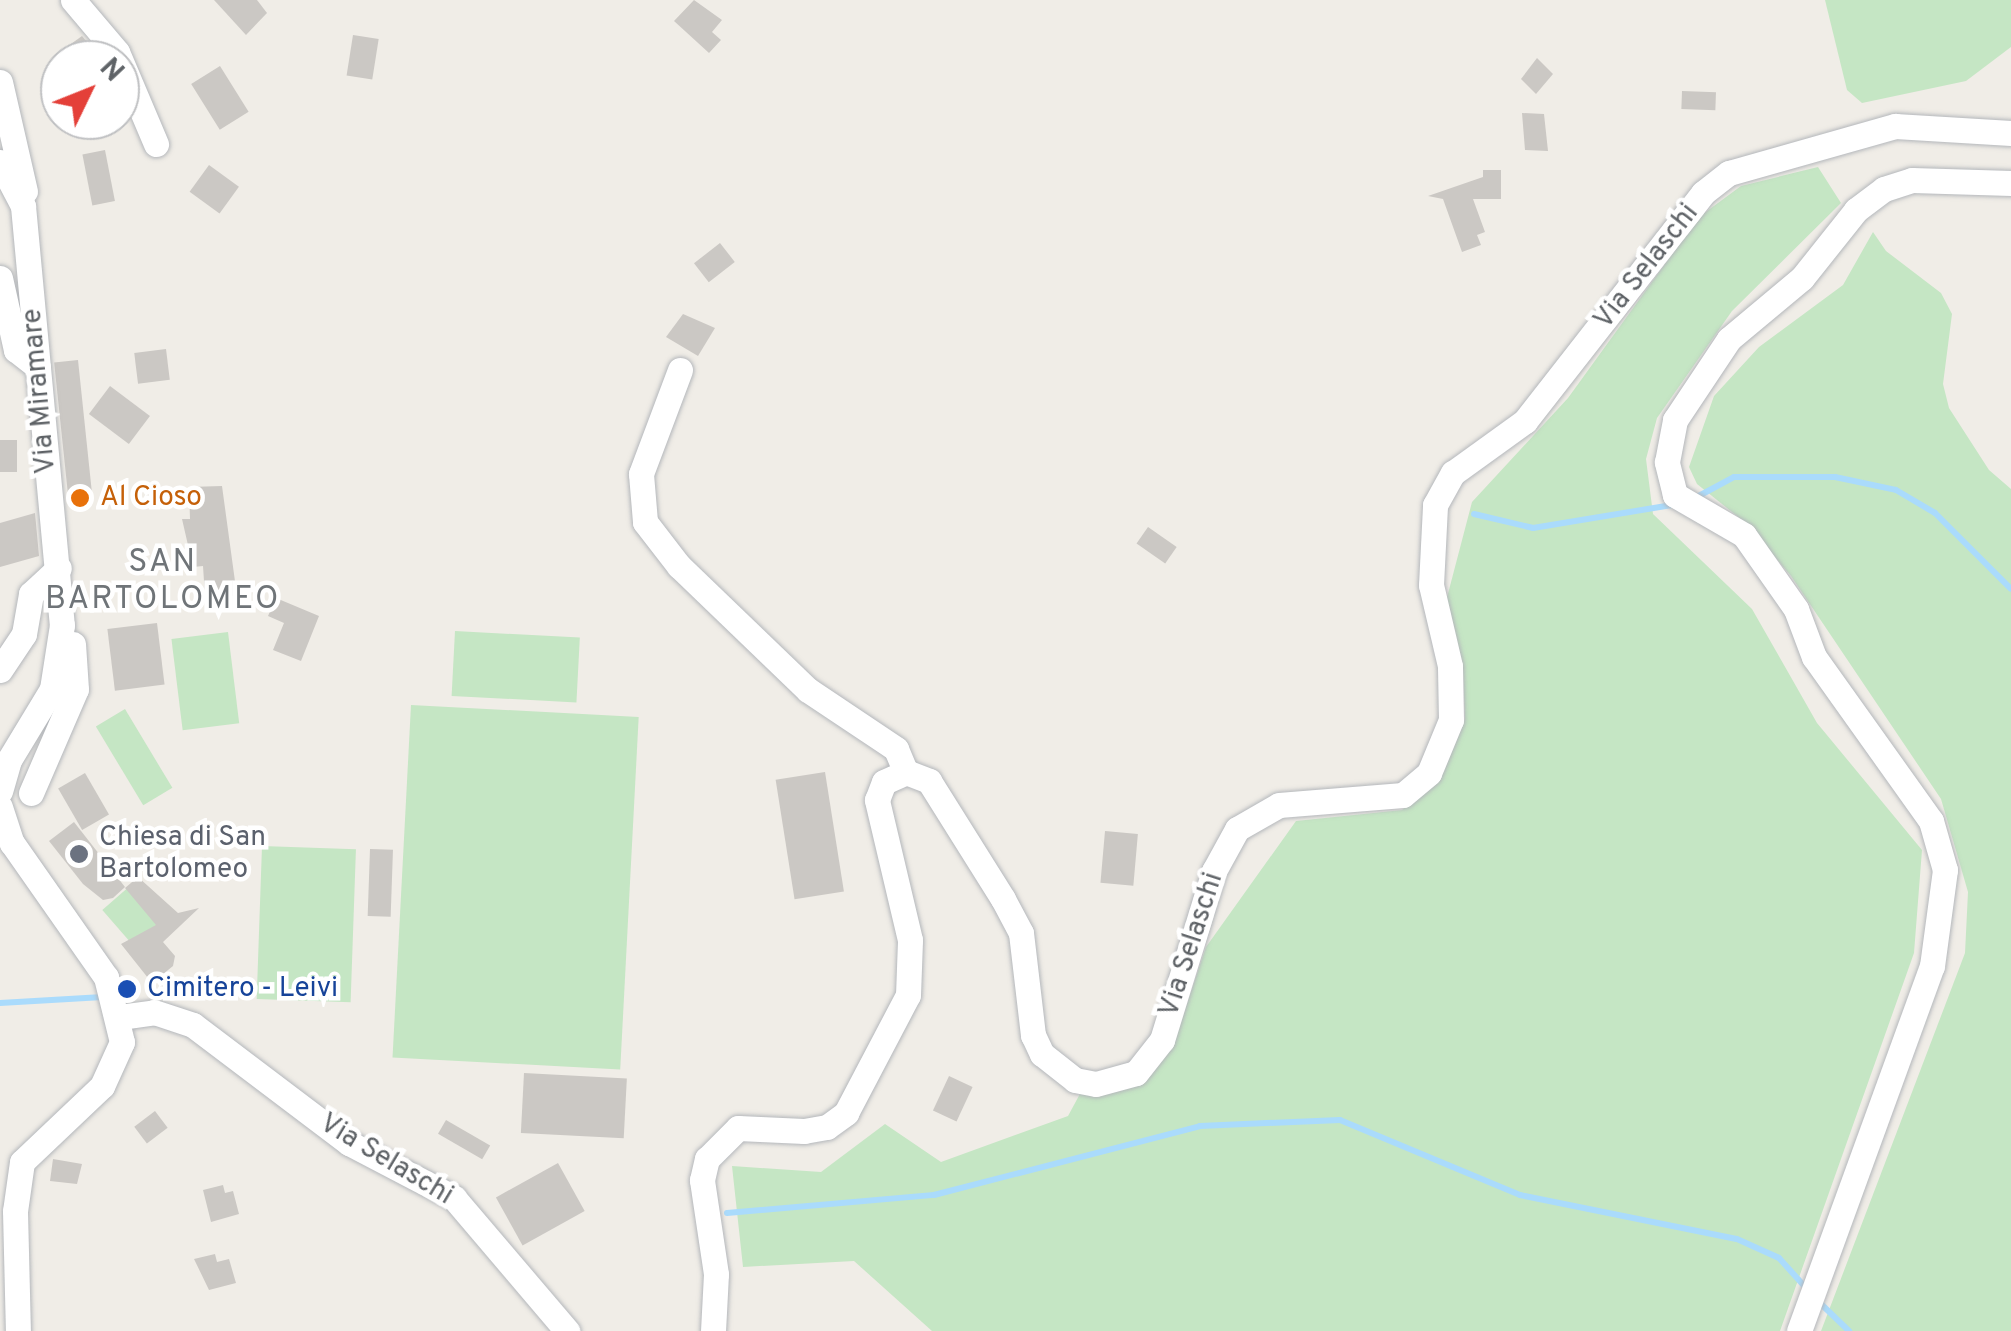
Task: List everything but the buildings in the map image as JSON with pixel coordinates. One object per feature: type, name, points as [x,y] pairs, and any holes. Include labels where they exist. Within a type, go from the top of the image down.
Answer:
[{"type":"street","points":[[73,0],[117,52],[156,144]]},
{"type":"street","points":[[0,82],[26,184],[23,206]]},
{"type":"street","name":"Via Selaschi","points":[[680,370],[641,474],[645,522],[679,566],[808,690],[896,749],[906,772],[930,781],[1021,933],[1033,1036],[1042,1054],[1057,1070],[1086,1082],[1116,1081],[1136,1072],[1162,1040],[1214,870],[1238,829],[1279,804],[1403,794],[1429,772],[1450,720],[1450,666],[1430,585],[1435,506],[1453,473],[1525,421],[1704,193],[1729,173],[1895,126],[2011,134]]},
{"type":"street","name":"Via Miramare","points":[[0,162],[23,206],[62,625],[52,689],[9,760],[0,791]]},
{"type":"street","points":[[1799,1331],[1932,966],[1945,870],[1931,821],[1814,657],[1796,609],[1744,535],[1675,496],[1666,462],[1676,420],[1729,339],[1812,268],[1856,210],[1884,189],[1912,180],[2011,183]]},
{"type":"street","points":[[0,278],[16,350],[38,366]]},
{"type":"street","points":[[0,670],[24,634],[30,594],[59,568]]},
{"type":"street","points":[[31,793],[76,689],[72,630],[62,625]]},
{"type":"street","points":[[713,1331],[716,1274],[702,1180],[707,1159],[738,1128],[804,1131],[827,1127],[846,1113],[908,996],[910,940],[877,800],[884,782],[906,772]]},
{"type":"street","points":[[0,807],[12,843],[106,978],[120,1016],[122,1042],[102,1086],[22,1162],[17,1176],[18,1331]]},
{"type":"street","name":"Via Selaschi","points":[[120,1016],[154,1012],[193,1024],[349,1143],[454,1198],[566,1331]]},
{"type":"green space","points":[[1825,0],[2011,0],[2011,47],[1966,81],[1862,103],[1847,90]]},
{"type":"green space","points":[[1818,167],[1841,203],[1732,311],[1657,418],[1646,459],[1653,514],[1752,609],[1817,723],[1922,850],[1914,953],[1780,1331],[932,1331],[854,1261],[743,1267],[732,1166],[821,1172],[885,1124],[941,1162],[1068,1116],[1081,1092],[1146,1075],[1173,1046],[1206,947],[1296,821],[1402,810],[1444,771],[1465,719],[1463,669],[1444,609],[1472,502],[1568,398],[1699,217],[1741,186]]},
{"type":"green space","points":[[1873,232],[1886,251],[1941,293],[1952,314],[1943,384],[1949,408],[1989,470],[2011,489],[2011,1331],[1821,1331],[1965,953],[1968,892],[1941,799],[1791,576],[1747,524],[1697,484],[1689,467],[1714,396],[1759,347],[1843,285]]},
{"type":"green space","points":[[455,631],[580,638],[576,702],[452,696]]},
{"type":"green space","points":[[228,632],[239,723],[183,730],[171,639]]},
{"type":"green space","points":[[411,705],[639,717],[620,1069],[393,1058]]},
{"type":"green space","points":[[125,709],[172,788],[143,805],[96,727]]},
{"type":"green space","points":[[262,846],[356,849],[351,1002],[257,999]]},
{"type":"green space","points":[[131,885],[171,931],[142,956],[102,910]]},
{"type":"waterway","points":[[1695,498],[1734,477],[1835,477],[1896,490],[1935,513],[2011,589]]},
{"type":"waterway","points":[[1474,514],[1533,528],[1678,504]]},
{"type":"waterway","points":[[0,1003],[103,997]]},
{"type":"waterway","points":[[727,1213],[934,1195],[1200,1126],[1340,1120],[1520,1195],[1737,1239],[1779,1258],[1807,1289]]},
{"type":"waterway","points":[[1819,1302],[1849,1331]]},
{"type":"place","name":"Al Cioso","points":[[80,498]]},
{"type":"place","name":"Chiesa di San Bartolomeo","points":[[79,854]]},
{"type":"place","name":"Cimitero - Leivi","points":[[127,989]]},
{"type":"district","name":"SAN BARTOLOMEO","points":[[163,582]]}]
